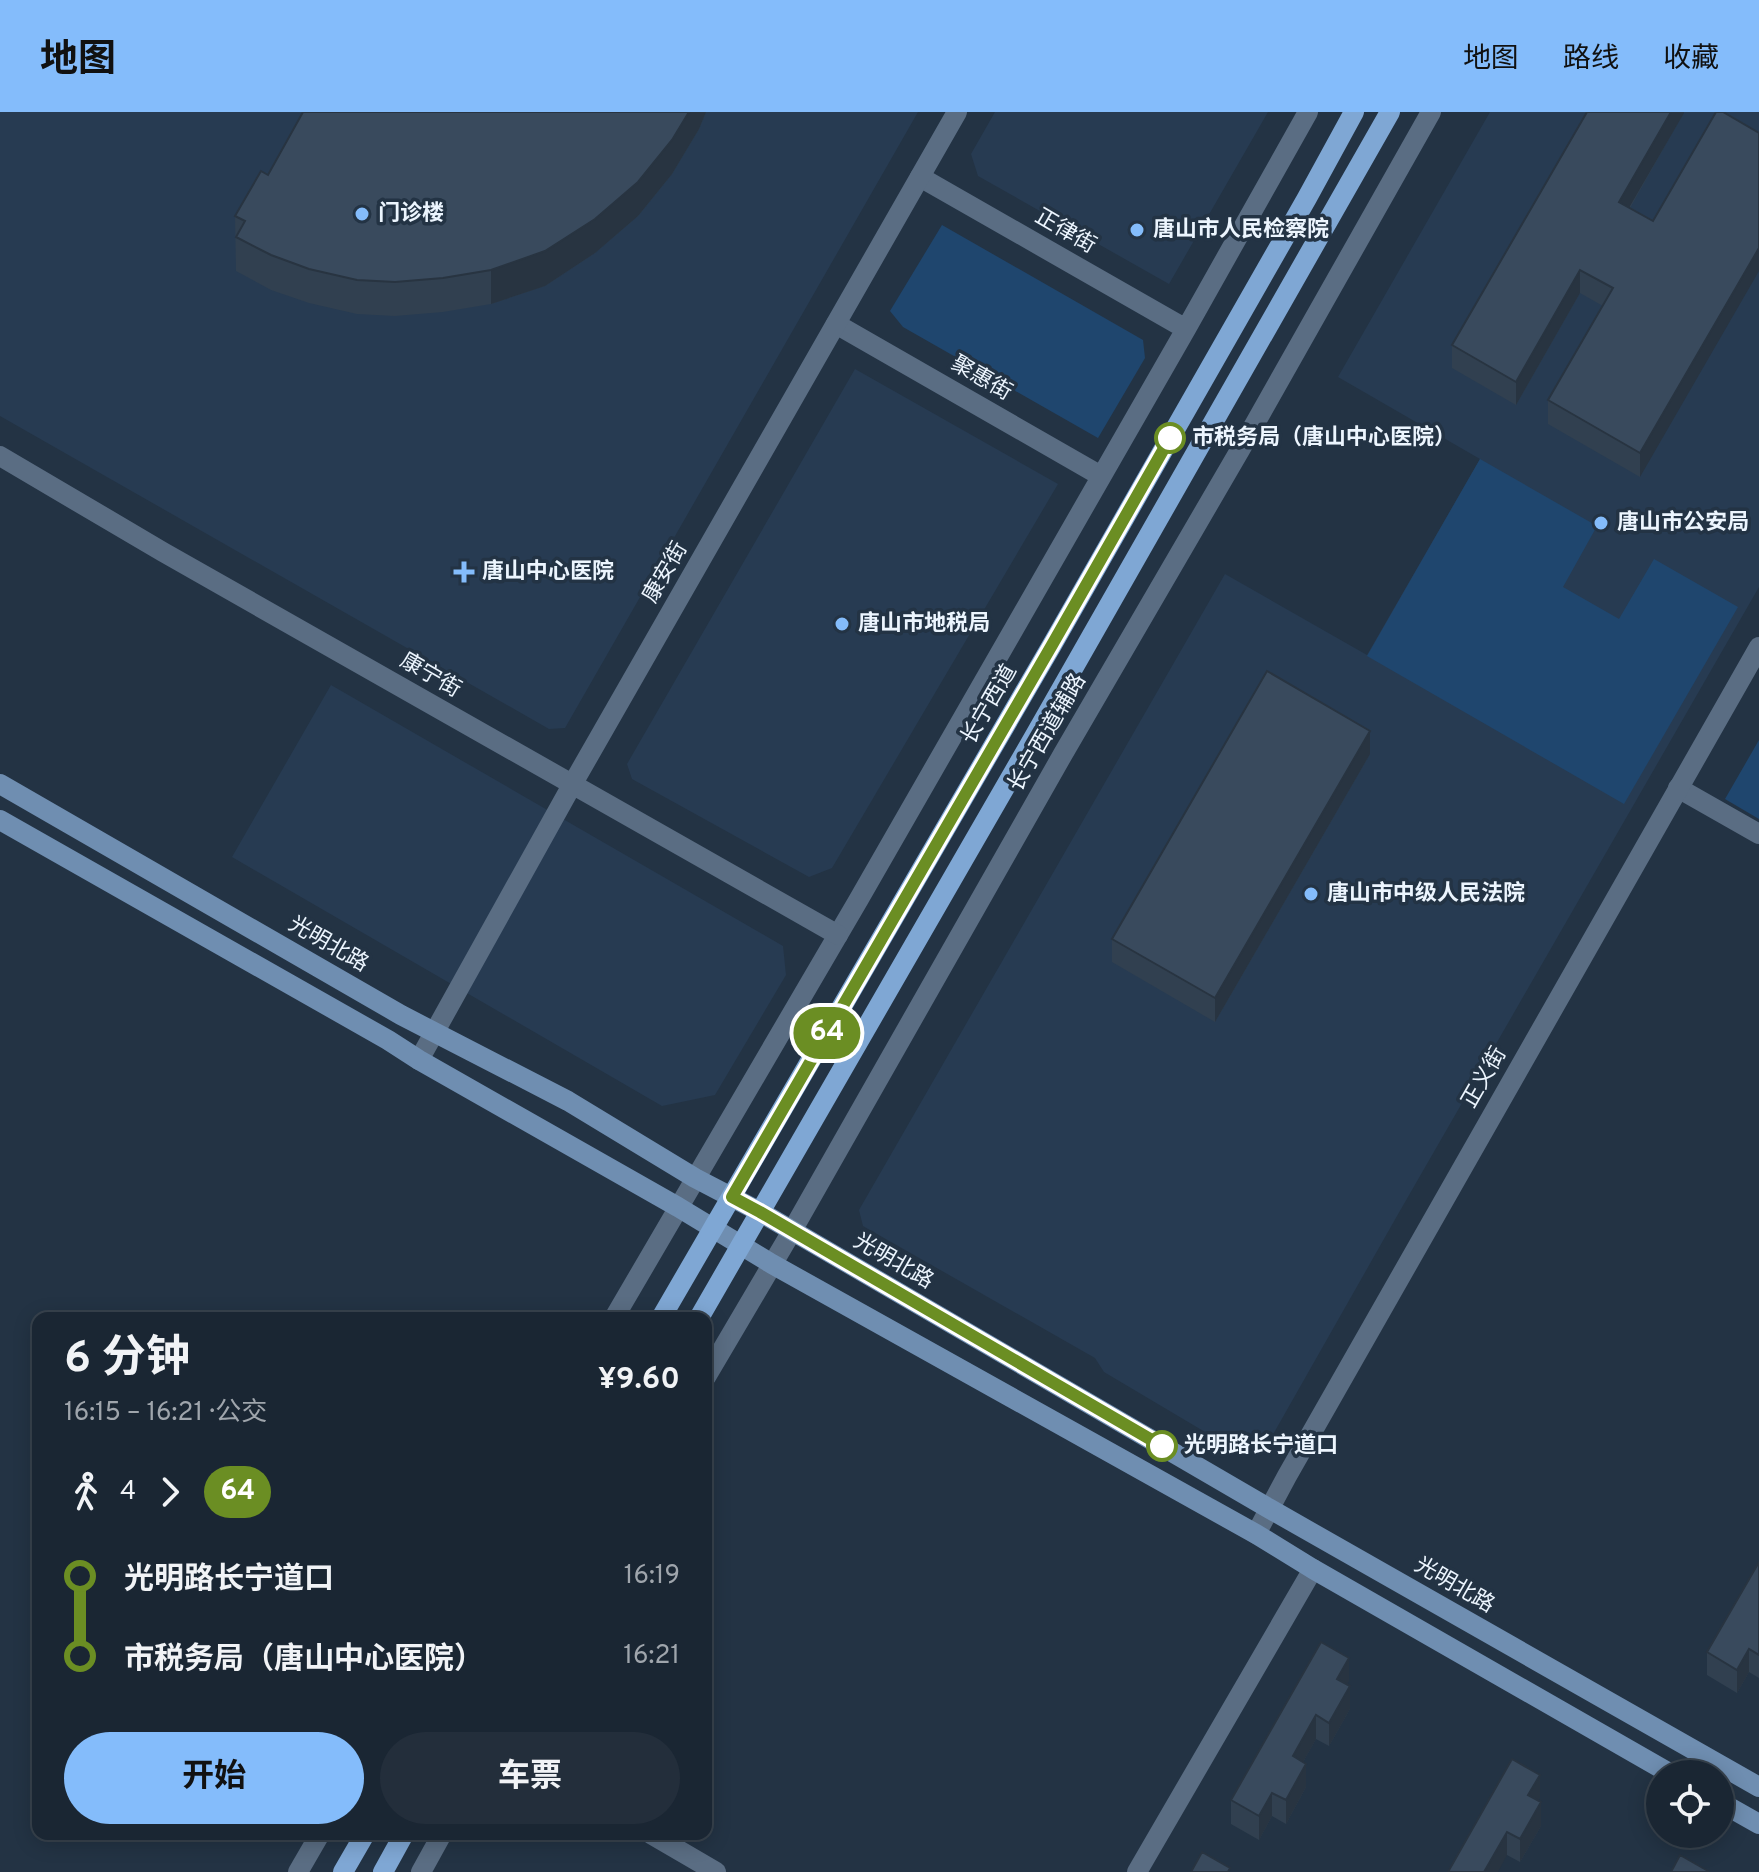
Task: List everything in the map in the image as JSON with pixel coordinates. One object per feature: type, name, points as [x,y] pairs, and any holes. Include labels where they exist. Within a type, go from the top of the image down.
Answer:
[{"type":"main road","name":"长宁西道","points":[[665,1312],[1052,645],[1354,112]]},
{"type":"main road","points":[[702,1312],[1390,112]]},
{"type":"main road","name":"光明北路","points":[[0,784],[401,1015],[568,1101],[695,1178],[760,1212],[1270,1509],[1759,1787]]},
{"type":"main road","points":[[0,820],[388,1040],[740,1246],[1256,1534],[1647,1760]]},
{"type":"main road","points":[[1734,1810],[1759,1824]]},
{"type":"main road","points":[[343,1872],[362,1840]]},
{"type":"main road","points":[[383,1872],[401,1840]]},
{"type":"street","name":"康安街","points":[[419,1060],[572,785],[957,112]]},
{"type":"street","points":[[617,1312],[838,935],[1308,112]]},
{"type":"street","name":"长宁西道辅路","points":[[712,1367],[1431,112]]},
{"type":"street","name":"正律街","points":[[920,177],[1186,329]]},
{"type":"street","name":"聚惠街","points":[[836,324],[1101,476]]},
{"type":"street","name":"康宁街","points":[[0,456],[838,935]]},
{"type":"street","name":"正义街","points":[[1256,1534],[1678,788],[1756,661]]},
{"type":"street","points":[[1678,788],[1759,834]]},
{"type":"street","points":[[1137,1872],[1313,1569]]},
{"type":"street","points":[[298,1872],[317,1840]]},
{"type":"street","points":[[421,1872],[439,1840]]},
{"type":"street","points":[[661,1840],[716,1872]]},
{"type":"shaded area","name":"唐山中心医院","points":[[0,112],[918,112],[565,728],[549,729],[0,416]]},
{"type":"shaded area","name":"唐山市人民检察院","points":[[995,112],[1268,112],[1169,284],[978,176],[971,154]]},
{"type":"shaded area","points":[[1490,112],[1759,112],[1759,587],[1271,1438],[1232,1448],[1104,1372],[1095,1358],[863,1226],[859,1210],[1225,574],[1367,655],[1480,459],[1338,377]]},
{"type":"shaded area","points":[[942,225],[1143,340],[1145,358],[1098,438],[903,327],[890,311]]},
{"type":"shaded area","name":"唐山市地税局","points":[[855,369],[1058,484],[832,868],[809,877],[632,779],[627,764]]},
{"type":"shaded area","points":[[1480,459],[1597,526],[1563,587],[1619,619],[1654,559],[1738,607],[1624,804],[1367,656]]},
{"type":"shaded area","points":[[331,685],[783,946],[786,975],[715,1095],[662,1106],[232,857]]},
{"type":"shaded area","points":[[1759,740],[1759,819],[1725,799]]},
{"type":"building","name":"门诊楼","points":[[303,112],[689,112],[672,140],[638,182],[595,219],[545,251],[491,270],[395,282],[357,280],[309,269],[271,255],[236,237],[245,221],[235,216],[261,171],[268,175]]},
{"type":"building","name":"唐山市公安局","points":[[1587,112],[1671,112],[1619,202],[1653,221],[1716,112],[1723,112],[1759,133],[1759,248],[1640,453],[1548,400],[1613,288],[1580,270],[1516,382],[1452,345]]},
{"type":"building","name":"唐山市中级人民法院","points":[[1267,671],[1370,731],[1215,998],[1112,939]]},
{"type":"building","points":[[1759,1562],[1759,1655],[1749,1649],[1737,1670],[1707,1652]]},
{"type":"building","points":[[1321,1642],[1349,1658],[1337,1679],[1350,1686],[1329,1723],[1316,1715],[1293,1756],[1306,1764],[1286,1800],[1272,1793],[1259,1816],[1231,1800]]},
{"type":"building","points":[[1512,1759],[1540,1775],[1528,1795],[1541,1802],[1520,1839],[1507,1832],[1484,1872],[1448,1872]]},
{"type":"building","points":[[1202,1852],[1230,1868],[1228,1872],[1191,1872]]},
{"type":"building","points":[[1680,1855],[1708,1871],[1708,1872],[1671,1872]]},
{"type":"bus line","name":"64","points":[[1162,1446],[732,1197],[1170,438]]},
{"type":"place","name":"门诊楼","points":[[362,214]]},
{"type":"place","name":"唐山市人民检察院","points":[[1137,230]]},
{"type":"place","name":"市税务局（唐山中心医院）","points":[[1170,438]]},
{"type":"place","name":"唐山市公安局","points":[[1601,523]]},
{"type":"place","name":"唐山中心医院","points":[[464,572]]},
{"type":"place","name":"唐山市地税局","points":[[842,624]]},
{"type":"place","name":"唐山市中级人民法院","points":[[1311,894]]},
{"type":"place","name":"光明路长宁道口","points":[[1162,1446]]}]
